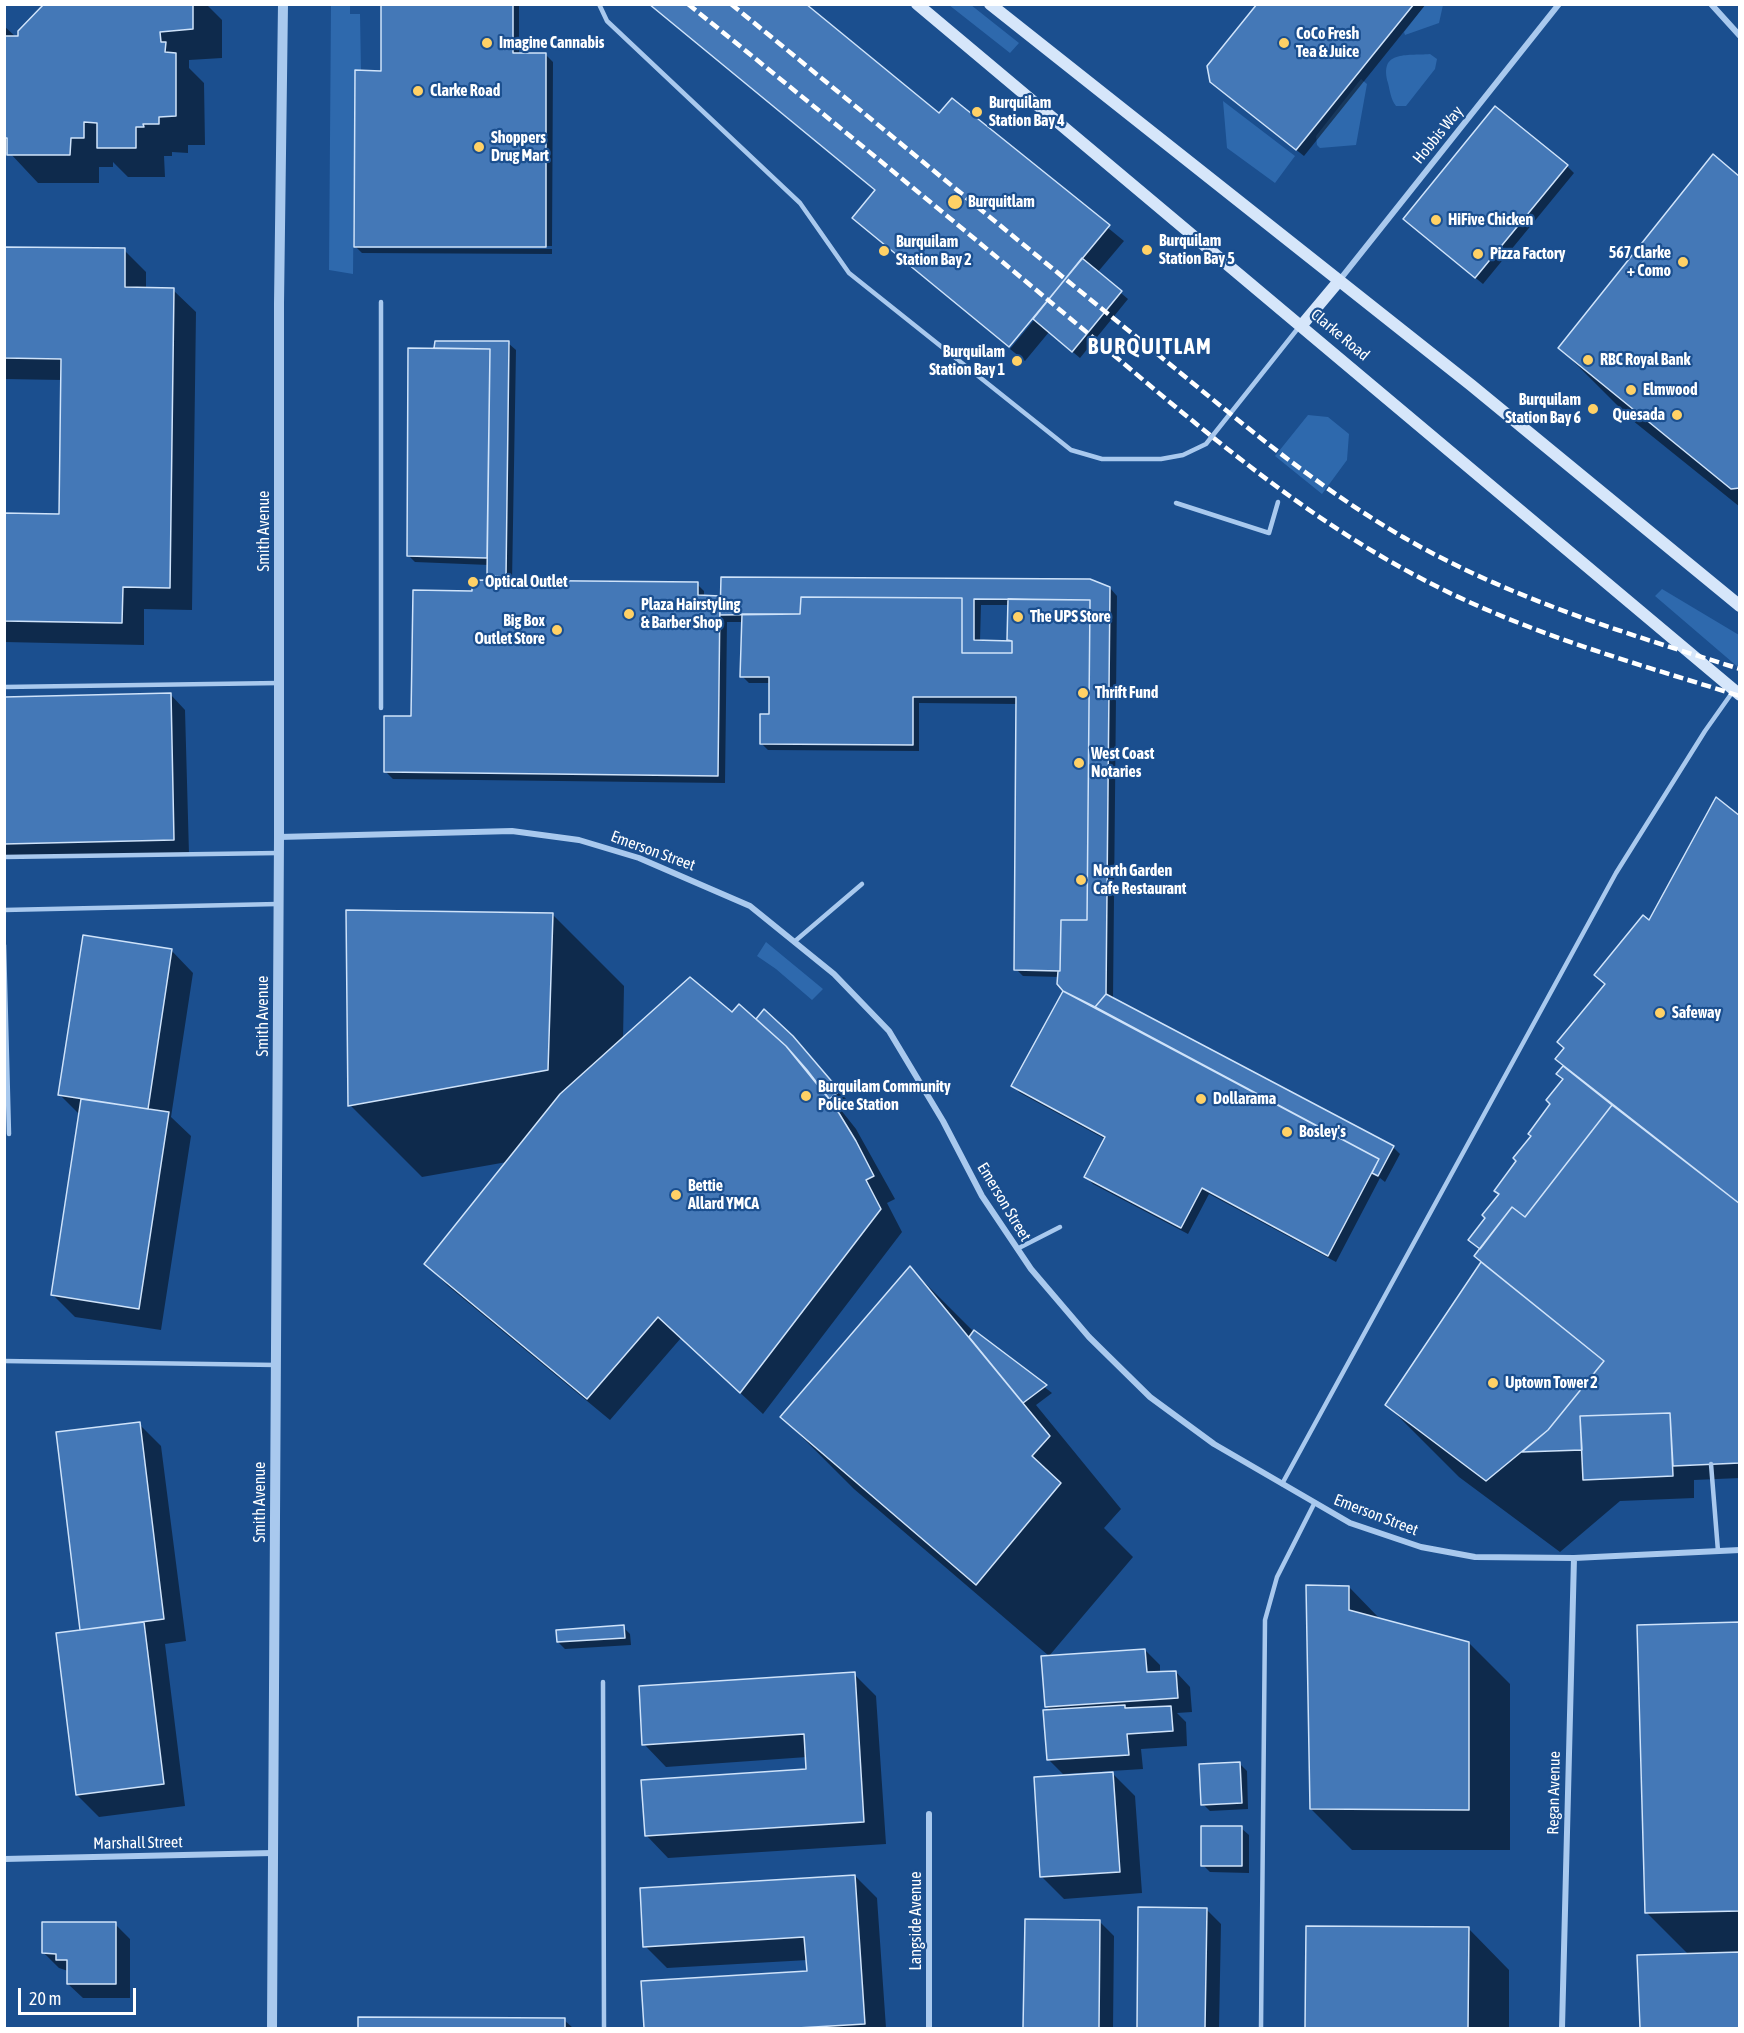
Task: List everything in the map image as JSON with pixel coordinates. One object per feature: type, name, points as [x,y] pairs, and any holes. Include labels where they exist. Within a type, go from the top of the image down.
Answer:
[{"type":"main road","name":"Clarke Road","points":[[917,4],[1737,692]]},
{"type":"main road","points":[[990,4],[1338,282],[1471,385],[1740,606]]},
{"type":"main road","points":[[1302,325],[1338,282]]},
{"type":"street","name":"Smith Avenue","points":[[272,2028],[279,854],[279,303],[283,4]]},
{"type":"street","name":"Hobbis Way","points":[[1338,282],[1559,4]]},
{"type":"street","points":[[1711,4],[1740,36]]},
{"type":"street","name":"Emerson Street","points":[[279,837],[512,831],[579,840],[639,858],[750,906],[834,974],[889,1031],[943,1121],[982,1196],[1017,1250],[1089,1337],[1150,1397],[1214,1444],[1350,1523],[1421,1547],[1475,1557],[1574,1558],[1740,1550]]},
{"type":"street","name":"Regan Avenue","points":[[1562,2028],[1574,1558]]},
{"type":"street","name":"Langside Avenue","points":[[929,1814],[929,2028]]},
{"type":"street","name":"Marshall Street","points":[[4,1859],[273,1853]]},
{"type":"lane","points":[[599,4],[607,21],[800,203],[849,273],[1071,450],[1102,459],[1161,459],[1183,455],[1206,444],[1302,325]]},
{"type":"lane","points":[[381,302],[381,708]]},
{"type":"lane","points":[[1176,503],[1269,532],[1278,502]]},
{"type":"lane","points":[[4,687],[279,683]]},
{"type":"lane","points":[[1282,1484],[1616,873],[1705,731],[1737,692]]},
{"type":"lane","points":[[4,857],[279,854]]},
{"type":"lane","points":[[794,942],[862,884]]},
{"type":"lane","points":[[4,910],[278,903]]},
{"type":"lane","points":[[4,945],[9,1134]]},
{"type":"lane","points":[[1017,1250],[1060,1227]]},
{"type":"lane","points":[[4,1361],[276,1365]]},
{"type":"lane","points":[[1711,1464],[1718,1551]]},
{"type":"lane","points":[[1261,2028],[1265,1620],[1277,1577],[1314,1504]]},
{"type":"lane","points":[[603,1682],[604,2028]]},
{"type":"shaded area","points":[[331,5],[350,5],[350,14],[360,14],[361,70],[355,71],[353,274],[329,270]]},
{"type":"shaded area","points":[[949,5],[971,5],[1019,43],[1010,53]]},
{"type":"shaded area","points":[[1425,5],[1443,5],[1439,23],[1405,35],[1404,32]]},
{"type":"shaded area","points":[[1430,54],[1437,59],[1435,69],[1406,106],[1396,106],[1388,83],[1387,65],[1391,60],[1404,55]]},
{"type":"shaded area","points":[[1361,79],[1367,84],[1356,145],[1320,148],[1317,145],[1316,136]]},
{"type":"shaded area","points":[[1223,101],[1295,156],[1275,183],[1227,148]]},
{"type":"shaded area","points":[[1308,415],[1328,417],[1349,434],[1347,460],[1322,494],[1275,456]]},
{"type":"shaded area","points":[[1662,589],[1739,635],[1739,668],[1655,596]]},
{"type":"shaded area","points":[[766,942],[823,989],[812,1000],[757,956]]},
{"type":"building","points":[[44,4],[193,4],[193,29],[160,32],[161,42],[166,42],[165,52],[176,53],[176,116],[159,117],[159,124],[143,124],[144,127],[136,127],[136,148],[97,148],[97,123],[84,122],[84,138],[71,138],[70,155],[7,155],[7,138],[4,138],[4,36],[18,36],[18,31]]},
{"type":"building","points":[[381,4],[513,4],[513,53],[546,53],[546,247],[354,247],[355,70],[381,71]]},
{"type":"building","points":[[649,4],[806,4],[939,113],[952,98],[1110,225],[1009,347],[852,218],[875,190]]},
{"type":"building","points":[[1257,4],[1414,4],[1296,150],[1210,82],[1207,66]]},
{"type":"building","points":[[1495,106],[1568,165],[1475,278],[1403,219]]},
{"type":"building","name":"567 Clarke + Como","points":[[1713,154],[1740,177],[1740,488],[1731,489],[1558,348]]},
{"type":"building","points":[[4,247],[125,248],[125,287],[174,288],[170,588],[123,587],[122,623],[4,621],[4,513],[59,514],[61,359],[4,358]]},
{"type":"building","points":[[1082,258],[1122,291],[1072,352],[1033,319]]},
{"type":"building","points":[[435,341],[509,341],[506,577],[487,576],[490,349],[434,348]]},
{"type":"building","points":[[408,348],[490,349],[487,558],[407,556]]},
{"type":"building","points":[[721,577],[1090,579],[1110,587],[1106,994],[1095,1007],[1063,991],[1057,984],[1058,971],[1060,971],[1061,920],[1087,920],[1090,600],[974,599],[974,640],[1012,641],[1012,653],[962,653],[962,598],[801,597],[800,614],[720,615]]},
{"type":"building","points":[[472,580],[698,582],[698,595],[720,596],[718,776],[384,772],[384,716],[411,716],[413,590],[472,591]]},
{"type":"building","points":[[801,597],[962,598],[962,653],[1012,653],[1012,641],[1007,640],[1008,599],[1090,600],[1087,920],[1061,920],[1060,971],[1014,970],[1016,697],[913,697],[913,745],[760,744],[760,714],[769,714],[769,677],[740,677],[742,614],[800,614]]},
{"type":"building","points":[[171,693],[174,840],[4,844],[4,697]]},
{"type":"building","name":"Safeway","points":[[1716,797],[1740,816],[1740,1204],[1555,1059],[1564,1048],[1557,1042],[1605,984],[1594,975],[1643,915],[1649,920]]},
{"type":"building","points":[[346,910],[553,913],[548,1070],[348,1106]]},
{"type":"building","points":[[83,935],[172,949],[148,1109],[58,1095]]},
{"type":"building","name":"Bettie Allard YMCA","points":[[690,977],[732,1012],[739,1004],[786,1046],[807,1070],[834,1105],[856,1141],[874,1176],[866,1180],[881,1209],[740,1393],[658,1317],[587,1399],[424,1264],[560,1094]]},
{"type":"building","points":[[1063,991],[1379,1159],[1328,1256],[1202,1188],[1181,1228],[1084,1177],[1105,1137],[1011,1086]]},
{"type":"building","points":[[1106,994],[1394,1146],[1378,1176],[1372,1173],[1379,1159],[1095,1007]]},
{"type":"building","points":[[764,1009],[793,1036],[840,1091],[829,1099],[786,1046],[756,1019]]},
{"type":"building","points":[[1563,1066],[1612,1105],[1525,1217],[1512,1207],[1480,1249],[1468,1240],[1485,1218],[1482,1215],[1499,1194],[1494,1191],[1516,1161],[1513,1158],[1531,1136],[1528,1134],[1550,1104],[1546,1100],[1563,1079],[1556,1074]]},
{"type":"building","points":[[81,1099],[169,1112],[139,1309],[51,1295]]},
{"type":"building","points":[[1612,1105],[1740,1204],[1740,1463],[1673,1466],[1670,1413],[1580,1416],[1582,1450],[1522,1452],[1548,1430],[1604,1361],[1474,1256],[1512,1207],[1525,1217]]},
{"type":"building","name":"Uptown Tower 2","points":[[1481,1262],[1604,1361],[1548,1430],[1486,1481],[1385,1405]]},
{"type":"building","points":[[910,1266],[1050,1436],[1032,1456],[1061,1483],[976,1585],[780,1417]]},
{"type":"building","points":[[974,1330],[1047,1385],[1023,1403],[969,1337]]},
{"type":"building","points":[[1670,1413],[1673,1476],[1583,1480],[1580,1416]]},
{"type":"building","points":[[140,1422],[164,1619],[80,1630],[56,1432]]},
{"type":"building","points":[[1306,1585],[1349,1586],[1349,1610],[1469,1642],[1469,1810],[1310,1809]]},
{"type":"building","points":[[144,1622],[164,1784],[76,1795],[56,1633]]},
{"type":"building","points":[[1740,1622],[1740,1911],[1645,1913],[1637,1625]]},
{"type":"building","points":[[624,1625],[625,1638],[557,1642],[556,1630]]},
{"type":"building","points":[[1145,1649],[1147,1672],[1176,1671],[1178,1698],[1045,1707],[1041,1656]]},
{"type":"building","points":[[855,1672],[864,1822],[645,1836],[641,1780],[806,1769],[804,1734],[642,1745],[639,1686]]},
{"type":"building","points":[[1125,1705],[1125,1708],[1171,1706],[1173,1731],[1127,1734],[1129,1755],[1047,1760],[1043,1710]]},
{"type":"building","points":[[1240,1762],[1242,1803],[1201,1805],[1199,1764]]},
{"type":"building","points":[[1113,1772],[1120,1872],[1040,1877],[1034,1777]]},
{"type":"building","points":[[1201,1826],[1242,1826],[1242,1866],[1201,1866]]},
{"type":"building","points":[[855,1875],[865,2024],[797,2028],[644,2028],[641,1981],[807,1971],[804,1937],[643,1947],[640,1888]]},
{"type":"building","points":[[1138,1907],[1207,1908],[1205,2028],[1137,2028]]},
{"type":"building","points":[[1025,1919],[1100,1920],[1099,2028],[1023,2028]]},
{"type":"building","points":[[42,1922],[116,1922],[116,1984],[67,1984],[67,1960],[56,1960],[56,1954],[42,1953]]},
{"type":"building","points":[[1306,1926],[1469,1927],[1468,2028],[1305,2028]]},
{"type":"building","points":[[1740,1952],[1740,2028],[1640,2028],[1637,1955]]},
{"type":"building","points":[[358,2017],[565,2018],[565,2028],[358,2028]]},
{"type":"railway","points":[[688,4],[1238,458],[1323,519],[1411,573],[1450,593],[1531,628],[1614,657],[1740,696]]},
{"type":"railway","points":[[731,4],[1235,417],[1300,468],[1368,516],[1443,559],[1525,596],[1740,669]]},
{"type":"place","name":"Imagine Cannabis","points":[[487,43]]},
{"type":"place","name":"CoCo Fresh Tea & Juice","points":[[1284,43]]},
{"type":"place","name":"Clarke Road","points":[[418,91]]},
{"type":"place","name":"Burquilam Station Bay 4","points":[[977,112]]},
{"type":"place","name":"Shoppers Drug Mart","points":[[479,147]]},
{"type":"place","name":"Burquitlam","points":[[955,202]]},
{"type":"place","name":"HiFive Chicken","points":[[1436,220]]},
{"type":"place","name":"Burquilam Station Bay 5","points":[[1147,250]]},
{"type":"place","name":"Burquilam Station Bay 2","points":[[884,251]]},
{"type":"place","name":"Pizza Factory","points":[[1478,254]]},
{"type":"place","name":"567 Clarke + Como","points":[[1683,262]]},
{"type":"place","name":"RBC Royal Bank","points":[[1588,360]]},
{"type":"place","name":"Burquilam Station Bay 1","points":[[1017,361]]},
{"type":"place","name":"Elmwood","points":[[1631,390]]},
{"type":"place","name":"Burquilam Station Bay 6","points":[[1593,409]]},
{"type":"place","name":"Quesada","points":[[1677,415]]},
{"type":"place","name":"Optical Outlet","points":[[473,582]]},
{"type":"place","name":"Plaza Hairstyling & Barber Shop","points":[[629,614]]},
{"type":"place","name":"The UPS Store","points":[[1018,617]]},
{"type":"place","name":"Big Box Outlet Store","points":[[557,630]]},
{"type":"place","name":"Thrift Fund","points":[[1083,693]]},
{"type":"place","name":"West Coast Notaries","points":[[1079,763]]},
{"type":"place","name":"North Garden Cafe Restaurant","points":[[1081,880]]},
{"type":"place","name":"Safeway","points":[[1660,1013]]},
{"type":"place","name":"Burquilam Community Police Station","points":[[806,1096]]},
{"type":"place","name":"Dollarama","points":[[1201,1099]]},
{"type":"place","name":"Bosley's","points":[[1287,1132]]},
{"type":"place","name":"Bettie Allard YMCA","points":[[676,1195]]},
{"type":"place","name":"Uptown Tower 2","points":[[1493,1383]]},
{"type":"district","name":"BURQUITLAM","points":[[1150,347]]}]
